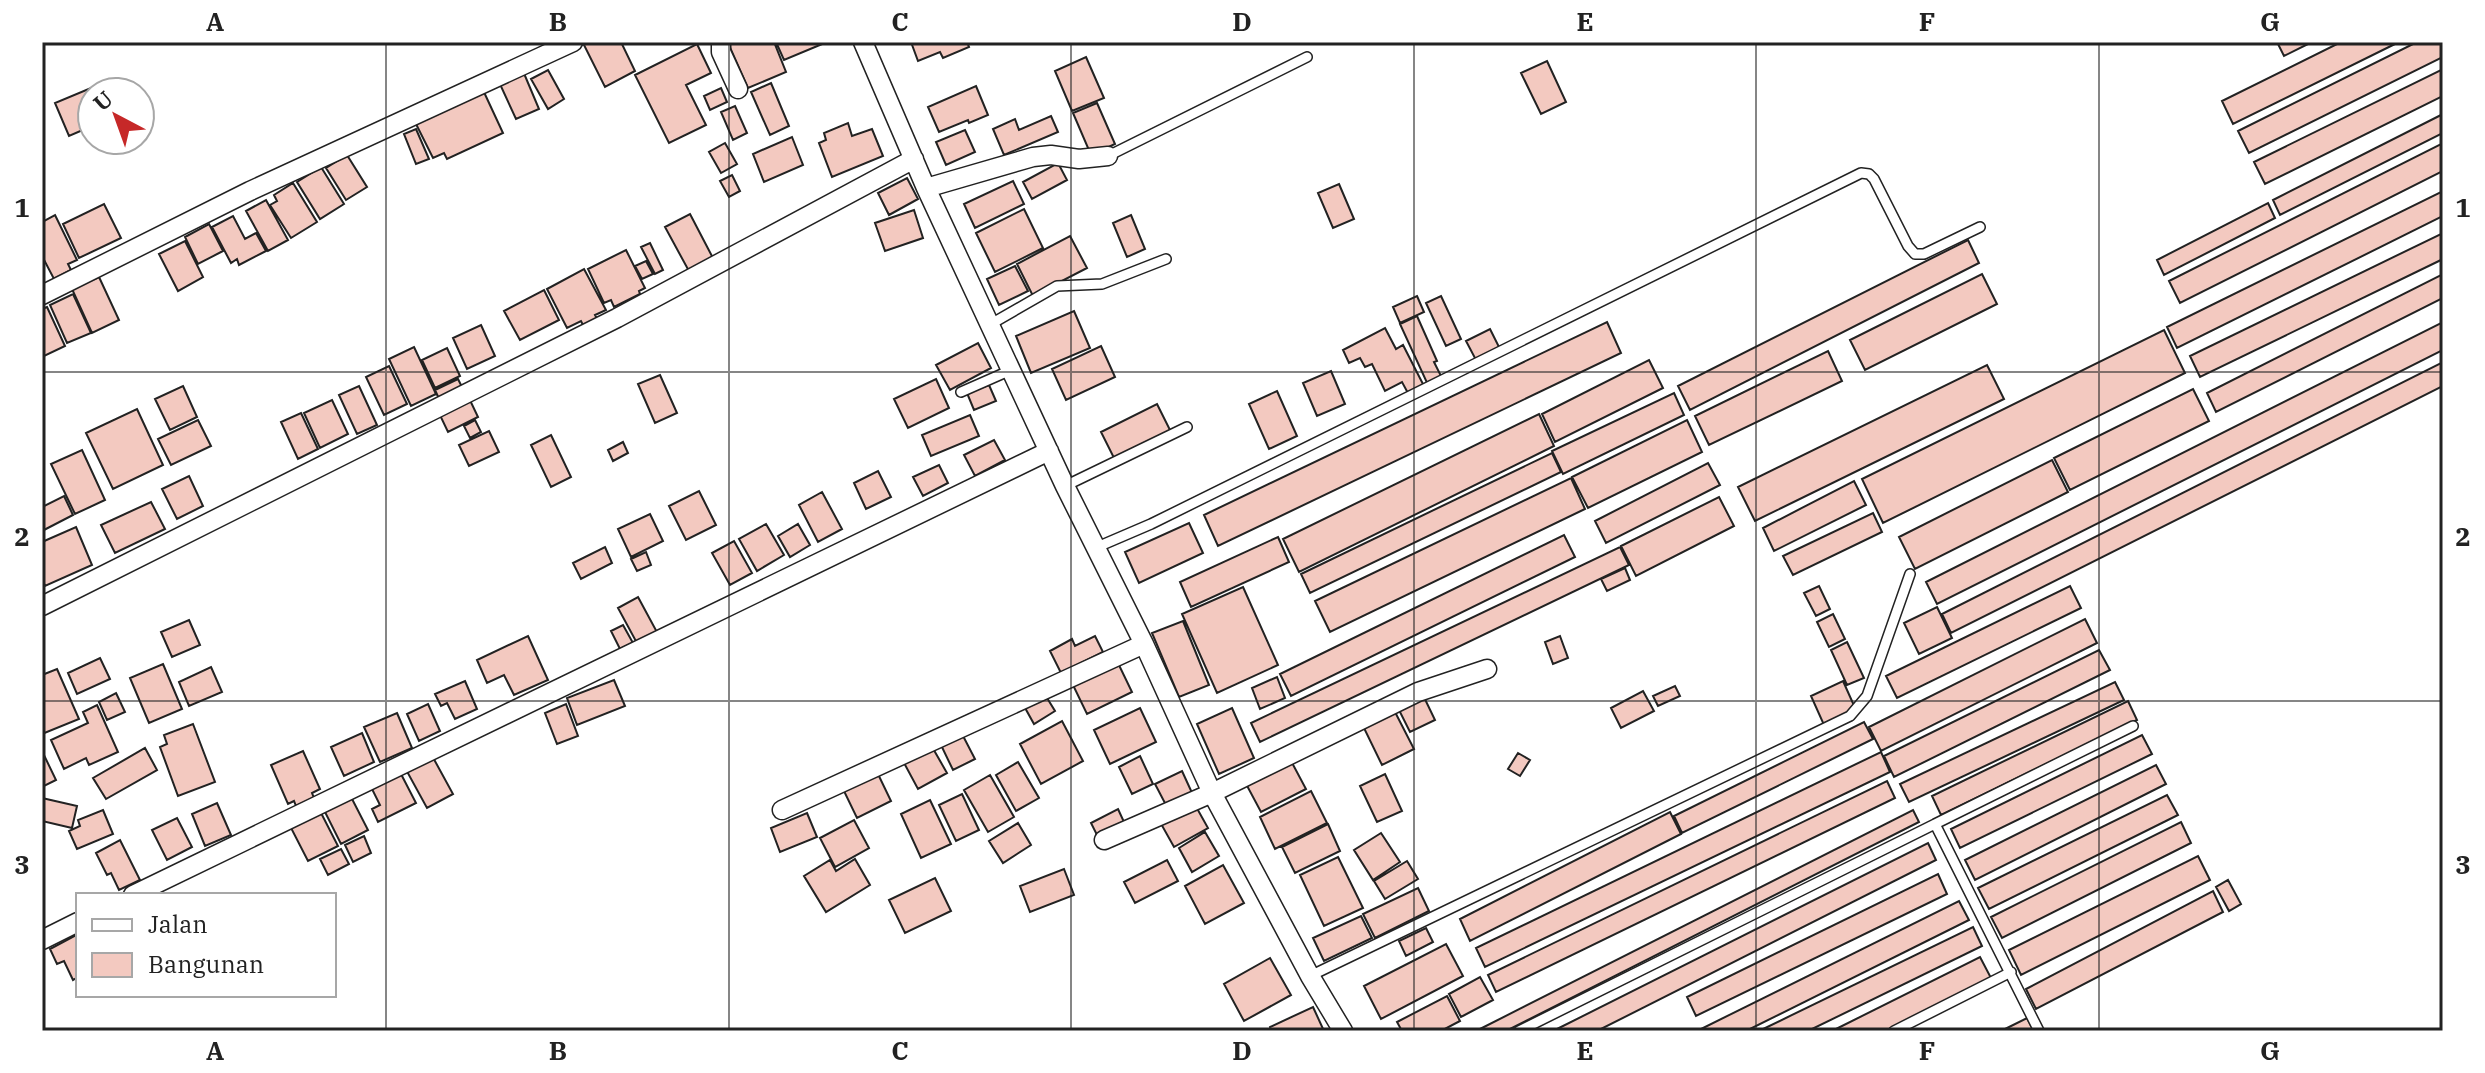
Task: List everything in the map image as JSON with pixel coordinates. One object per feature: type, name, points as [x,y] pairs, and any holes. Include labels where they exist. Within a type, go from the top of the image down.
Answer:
[{"type":"street","points":[[42,295],[250,191],[573,42]]},
{"type":"street","points":[[721,42],[721,52],[738,89]]},
{"type":"street","points":[[863,42],[926,188],[1212,793],[1343,1031]]},
{"type":"street","points":[[926,188],[1033,157],[1051,155],[1079,159],[1108,156]]},
{"type":"street","points":[[42,606],[617,318],[914,159]]},
{"type":"street","points":[[137,893],[1049,451]]},
{"type":"street","points":[[782,810],[1144,644]]},
{"type":"street","points":[[1104,840],[1212,793],[1418,692],[1487,669]]},
{"type":"street","points":[[42,940],[76,923]]},
{"type":"lane","points":[[1108,156],[1307,57]]},
{"type":"lane","points":[[1095,548],[1151,524],[1861,173],[1869,174],[1874,179],[1915,254],[1924,254],[1980,227]]},
{"type":"lane","points":[[991,324],[1057,286],[1096,286],[1166,259]]},
{"type":"lane","points":[[961,392],[1011,370]]},
{"type":"lane","points":[[1065,486],[1187,427]]},
{"type":"lane","points":[[1310,976],[1850,716],[1867,696],[1910,574]]},
{"type":"lane","points":[[1519,1031],[2133,726]]},
{"type":"lane","points":[[1935,824],[2039,1031]]},
{"type":"lane","points":[[1894,1031],[2011,972]]},
{"type":"building","points":[[590,42],[621,42],[635,71],[605,87],[584,45]]},
{"type":"building","points":[[774,42],[786,72],[748,88],[728,43]]},
{"type":"building","points":[[776,42],[827,42],[784,60]]},
{"type":"building","points":[[911,42],[967,42],[969,47],[943,58],[940,52],[918,61]]},
{"type":"building","points":[[2277,42],[2312,42],[2284,56]]},
{"type":"building","points":[[2341,42],[2399,42],[2233,124],[2222,101]]},
{"type":"building","points":[[2417,42],[2443,42],[2443,57],[2249,153],[2238,131]]},
{"type":"building","points":[[697,44],[711,73],[686,85],[706,125],[669,143],[635,75]]},
{"type":"building","points":[[1086,57],[1104,98],[1072,111],[1055,71]]},
{"type":"building","points":[[1547,61],[1566,102],[1541,114],[1521,73]]},
{"type":"building","points":[[2443,69],[2443,96],[2265,184],[2254,162]]},
{"type":"building","points":[[548,70],[564,99],[548,109],[531,79]]},
{"type":"building","points":[[523,71],[539,109],[516,119],[499,82]]},
{"type":"building","points":[[771,83],[789,126],[770,135],[751,92]]},
{"type":"building","points":[[976,86],[988,115],[939,132],[928,107]]},
{"type":"building","points":[[721,88],[727,102],[710,110],[704,96]]},
{"type":"building","points":[[483,90],[503,133],[447,159],[444,153],[433,158],[415,122]]},
{"type":"building","points":[[76,94],[76,133],[69,136],[55,103]]},
{"type":"building","points":[[1097,103],[1115,144],[1091,155],[1073,113]]},
{"type":"building","points":[[735,106],[747,133],[733,140],[721,112]]},
{"type":"building","points":[[2443,114],[2443,133],[2280,215],[2273,200]]},
{"type":"building","points":[[1051,116],[1058,132],[1004,155],[993,129],[1015,119],[1019,130]]},
{"type":"building","points":[[848,123],[852,136],[872,129],[883,156],[832,177],[819,143],[826,140],[824,133]]},
{"type":"building","points":[[416,129],[429,159],[416,164],[404,134]]},
{"type":"building","points":[[965,130],[975,152],[946,165],[936,142]]},
{"type":"building","points":[[792,137],[803,165],[764,182],[753,154]]},
{"type":"building","points":[[725,143],[737,164],[721,173],[709,152]]},
{"type":"building","points":[[2443,143],[2443,171],[2180,303],[2169,281]]},
{"type":"building","points":[[347,155],[367,187],[346,200],[326,168]]},
{"type":"building","points":[[1058,163],[1067,180],[1032,199],[1023,182]]},
{"type":"building","points":[[321,167],[344,204],[320,219],[297,182]]},
{"type":"building","points":[[732,175],[740,191],[729,197],[720,181]]},
{"type":"building","points":[[907,178],[918,199],[889,215],[878,193]]},
{"type":"building","points":[[1013,181],[1024,204],[975,228],[964,204]]},
{"type":"building","points":[[293,183],[317,222],[291,238],[270,205],[277,201],[274,195]]},
{"type":"building","points":[[1339,184],[1354,219],[1333,228],[1318,193]]},
{"type":"building","points":[[2443,191],[2443,216],[2177,348],[2167,327]]},
{"type":"building","points":[[266,200],[288,240],[268,251],[246,211]]},
{"type":"building","points":[[2268,203],[2275,218],[2164,275],[2157,260]]},
{"type":"building","points":[[104,204],[121,238],[79,258],[63,224]]},
{"type":"building","points":[[1024,209],[1043,248],[995,272],[976,233]]},
{"type":"building","points":[[914,210],[923,238],[885,251],[875,223]]},
{"type":"building","points":[[690,214],[714,260],[690,273],[665,227]]},
{"type":"building","points":[[55,215],[77,260],[68,264],[71,270],[54,279],[42,256],[42,222]]},
{"type":"building","points":[[1131,215],[1145,249],[1127,257],[1113,223]]},
{"type":"building","points":[[233,216],[245,239],[256,233],[266,251],[239,265],[237,259],[231,263],[212,227]]},
{"type":"building","points":[[209,224],[223,251],[198,264],[185,237]]},
{"type":"building","points":[[2443,233],[2443,259],[2200,377],[2190,356]]},
{"type":"building","points":[[1070,236],[1087,268],[1033,296],[1017,264]]},
{"type":"building","points":[[1968,240],[1979,263],[1690,410],[1678,386]]},
{"type":"building","points":[[185,241],[203,277],[178,291],[159,254]]},
{"type":"building","points":[[650,243],[663,270],[655,274],[641,247]]},
{"type":"building","points":[[626,250],[645,288],[639,291],[640,294],[614,307],[611,300],[604,303],[588,269]]},
{"type":"building","points":[[646,261],[653,274],[642,279],[635,266]]},
{"type":"building","points":[[1015,266],[1028,291],[999,305],[987,279]]},
{"type":"building","points":[[584,269],[606,310],[595,315],[599,322],[585,329],[581,321],[567,328],[547,289]]},
{"type":"building","points":[[1982,274],[1997,304],[1865,370],[1850,340]]},
{"type":"building","points":[[2443,274],[2443,298],[2216,412],[2207,393]]},
{"type":"building","points":[[99,277],[119,320],[92,333],[72,289]]},
{"type":"building","points":[[544,290],[559,320],[520,340],[504,311]]},
{"type":"building","points":[[73,294],[91,333],[67,343],[50,305]]},
{"type":"building","points":[[1417,296],[1424,312],[1400,323],[1393,307]]},
{"type":"building","points":[[1441,296],[1461,339],[1446,346],[1426,303]]},
{"type":"building","points":[[47,307],[65,346],[42,357],[42,309]]},
{"type":"building","points":[[1074,311],[1090,348],[1031,373],[1016,336]]},
{"type":"building","points":[[1417,316],[1442,378],[1428,385],[1400,324]]},
{"type":"building","points":[[1607,322],[1621,353],[1218,546],[1204,515]]},
{"type":"building","points":[[2443,322],[2443,350],[1937,604],[1926,582]]},
{"type":"building","points":[[481,325],[495,356],[467,369],[453,338]]},
{"type":"building","points":[[1385,328],[1396,349],[1403,345],[1425,388],[1409,395],[1402,382],[1385,391],[1372,364],[1365,367],[1360,358],[1349,363],[1343,350]]},
{"type":"building","points":[[1490,329],[1500,349],[1476,360],[1466,341]]},
{"type":"building","points":[[2164,330],[2185,373],[1883,523],[1862,479]]},
{"type":"building","points":[[978,343],[991,368],[950,390],[936,365]]},
{"type":"building","points":[[1101,346],[1115,377],[1066,400],[1052,369]]},
{"type":"building","points":[[414,347],[436,394],[411,406],[389,359]]},
{"type":"building","points":[[447,348],[460,376],[435,388],[422,360]]},
{"type":"building","points":[[1828,351],[1842,381],[1709,445],[1695,416]]},
{"type":"building","points":[[1649,360],[1663,388],[1555,442],[1542,414]]},
{"type":"building","points":[[2443,362],[2443,386],[1951,633],[1942,614]]},
{"type":"building","points":[[1987,365],[2004,399],[1755,521],[1738,487]]},
{"type":"building","points":[[389,366],[407,404],[384,415],[366,377]]},
{"type":"building","points":[[1331,371],[1345,404],[1317,416],[1303,383]]},
{"type":"building","points":[[660,375],[677,413],[655,423],[638,384]]},
{"type":"building","points":[[458,379],[464,391],[441,403],[435,390]]},
{"type":"building","points":[[936,379],[949,408],[908,428],[894,399]]},
{"type":"building","points":[[989,385],[996,401],[974,410],[967,393]]},
{"type":"building","points":[[183,386],[197,417],[170,430],[155,399]]},
{"type":"building","points":[[359,386],[377,425],[357,434],[339,395]]},
{"type":"building","points":[[2193,389],[2209,421],[2070,490],[2054,458]]},
{"type":"building","points":[[1277,391],[1297,436],[1269,449],[1249,404]]},
{"type":"building","points":[[1674,393],[1684,415],[1563,474],[1552,451]]},
{"type":"building","points":[[468,396],[478,417],[448,432],[438,411]]},
{"type":"building","points":[[332,400],[348,434],[320,448],[304,413]]},
{"type":"building","points":[[1157,404],[1171,432],[1115,460],[1101,432]]},
{"type":"building","points":[[137,409],[163,465],[113,489],[86,433]]},
{"type":"building","points":[[301,413],[318,449],[298,459],[281,422]]},
{"type":"building","points":[[1539,414],[1554,446],[1299,572],[1283,539]]},
{"type":"building","points":[[970,415],[979,436],[931,456],[922,435]]},
{"type":"building","points":[[198,420],[211,446],[171,465],[158,439]]},
{"type":"building","points":[[475,420],[481,432],[470,438],[464,426]]},
{"type":"building","points":[[1687,420],[1702,452],[1588,508],[1572,477]]},
{"type":"building","points":[[489,431],[499,452],[469,466],[459,445]]},
{"type":"building","points":[[551,435],[571,477],[551,487],[531,445]]},
{"type":"building","points":[[994,440],[1005,460],[975,476],[964,455]]},
{"type":"building","points":[[623,442],[628,453],[613,461],[608,450]]},
{"type":"building","points":[[82,450],[105,500],[75,514],[51,464]]},
{"type":"building","points":[[1552,453],[1561,472],[1310,593],[1301,574]]},
{"type":"building","points":[[2052,460],[2068,492],[1915,569],[1899,537]]},
{"type":"building","points":[[1708,463],[1720,485],[1606,543],[1595,521]]},
{"type":"building","points":[[939,465],[948,483],[923,496],[913,477]]},
{"type":"building","points":[[878,471],[891,497],[866,509],[854,483]]},
{"type":"building","points":[[189,476],[203,506],[177,519],[162,489]]},
{"type":"building","points":[[1571,478],[1585,509],[1330,632],[1315,601]]},
{"type":"building","points":[[1854,481],[1866,505],[1774,551],[1763,528]]},
{"type":"building","points":[[699,491],[716,525],[686,540],[669,506]]},
{"type":"building","points":[[822,492],[842,529],[818,542],[799,505]]},
{"type":"building","points":[[64,496],[73,515],[42,531],[42,507]]},
{"type":"building","points":[[1719,497],[1734,526],[1636,576],[1621,546]]},
{"type":"building","points":[[151,502],[165,529],[115,553],[101,525]]},
{"type":"building","points":[[1873,513],[1882,532],[1793,575],[1783,556]]},
{"type":"building","points":[[650,514],[663,541],[631,557],[618,529]]},
{"type":"building","points":[[1189,523],[1203,553],[1139,583],[1125,552]]},
{"type":"building","points":[[766,524],[784,555],[757,571],[739,539]]},
{"type":"building","points":[[798,524],[810,545],[790,557],[778,536]]},
{"type":"building","points":[[76,527],[92,565],[45,586],[42,578],[42,542]]},
{"type":"building","points":[[1564,535],[1575,557],[1291,696],[1280,674]]},
{"type":"building","points":[[1278,537],[1289,562],[1191,607],[1180,582]]},
{"type":"building","points":[[734,541],[752,573],[730,585],[712,553]]},
{"type":"building","points":[[605,547],[612,563],[581,579],[573,563]]},
{"type":"building","points":[[1620,547],[1629,565],[1260,742],[1251,723]]},
{"type":"building","points":[[646,552],[651,565],[637,571],[631,559]]},
{"type":"building","points":[[1625,568],[1630,580],[1607,591],[1601,579]]},
{"type":"building","points":[[1819,586],[1830,609],[1816,616],[1804,593]]},
{"type":"building","points":[[2070,586],[2081,608],[1897,698],[1886,676]]},
{"type":"building","points":[[1243,587],[1278,665],[1217,693],[1182,614]]},
{"type":"building","points":[[638,597],[658,634],[638,645],[618,608]]},
{"type":"building","points":[[1937,607],[1952,638],[1919,654],[1904,623]]},
{"type":"building","points":[[1833,614],[1845,639],[1829,647],[1817,622]]},
{"type":"building","points":[[2085,619],[2097,643],[1881,751],[1869,727]]},
{"type":"building","points":[[189,620],[200,645],[172,657],[161,632]]},
{"type":"building","points":[[1183,621],[1209,685],[1179,697],[1152,633]]},
{"type":"building","points":[[623,625],[633,643],[620,649],[611,631]]},
{"type":"building","points":[[528,636],[548,680],[514,695],[504,675],[487,683],[477,660]]},
{"type":"building","points":[[1095,636],[1103,652],[1061,673],[1050,651],[1072,639],[1075,646]]},
{"type":"building","points":[[1560,636],[1568,658],[1553,664],[1545,642]]},
{"type":"building","points":[[1847,642],[1864,678],[1847,685],[1831,650]]},
{"type":"building","points":[[2099,650],[2110,670],[1894,777],[1884,756]]},
{"type":"building","points":[[100,658],[110,679],[77,694],[68,673]]},
{"type":"building","points":[[1117,661],[1132,692],[1087,714],[1072,683]]},
{"type":"building","points":[[163,664],[182,709],[149,723],[130,678]]},
{"type":"building","points":[[211,667],[222,692],[189,706],[179,682]]},
{"type":"building","points":[[57,669],[79,719],[42,734],[42,675]]},
{"type":"building","points":[[1277,677],[1285,698],[1260,709],[1252,688]]},
{"type":"building","points":[[614,680],[625,706],[577,725],[567,698]]},
{"type":"building","points":[[465,681],[477,709],[455,719],[447,703],[441,706],[435,694]]},
{"type":"building","points":[[1843,681],[1856,710],[1824,725],[1811,696]]},
{"type":"building","points":[[2115,682],[2124,700],[1909,802],[1900,784]]},
{"type":"building","points":[[1675,686],[1680,696],[1658,706],[1653,696]]},
{"type":"building","points":[[1643,691],[1654,711],[1621,728],[1611,708]]},
{"type":"building","points":[[116,693],[125,712],[107,720],[99,702]]},
{"type":"building","points":[[1044,693],[1055,711],[1034,724],[1024,706]]},
{"type":"building","points":[[1422,693],[1435,720],[1410,732],[1397,706]]},
{"type":"building","points":[[2128,701],[2137,720],[1941,815],[1932,796]]},
{"type":"building","points":[[428,704],[440,731],[419,741],[407,714]]},
{"type":"building","points":[[566,704],[578,736],[557,744],[545,713]]},
{"type":"building","points":[[97,705],[118,752],[89,765],[86,758],[64,769],[51,740],[88,723],[83,712]]},
{"type":"building","points":[[1140,708],[1156,742],[1110,764],[1094,730]]},
{"type":"building","points":[[1232,708],[1254,758],[1219,774],[1197,724]]},
{"type":"building","points":[[1394,710],[1414,749],[1382,765],[1363,726]]},
{"type":"building","points":[[397,713],[412,748],[380,762],[364,727]]},
{"type":"building","points":[[1062,721],[1083,761],[1041,784],[1020,744]]},
{"type":"building","points":[[1864,722],[1873,739],[1682,833],[1674,816]]},
{"type":"building","points":[[193,724],[215,782],[178,796],[160,747],[167,744],[164,735]]},
{"type":"building","points":[[961,732],[975,759],[953,770],[940,743]]},
{"type":"building","points":[[362,733],[374,762],[344,776],[331,747]]},
{"type":"building","points":[[2142,735],[2152,754],[1960,848],[1951,829]]},
{"type":"building","points":[[931,745],[947,773],[918,789],[903,761]]},
{"type":"building","points":[[145,748],[157,770],[106,799],[93,778]]},
{"type":"building","points":[[42,751],[56,780],[42,787]]},
{"type":"building","points":[[303,751],[320,789],[312,793],[314,798],[296,806],[294,801],[288,804],[271,765]]},
{"type":"building","points":[[430,752],[453,794],[427,808],[404,766]]},
{"type":"building","points":[[1881,752],[1890,772],[1485,967],[1476,948]]},
{"type":"building","points":[[1518,753],[1530,760],[1520,776],[1508,769]]},
{"type":"building","points":[[1140,756],[1153,784],[1132,794],[1119,767]]},
{"type":"building","points":[[1290,759],[1306,789],[1261,812],[1245,782]]},
{"type":"building","points":[[1018,762],[1039,798],[1016,811],[996,775]]},
{"type":"building","points":[[2156,765],[2166,784],[1975,880],[1965,860]]},
{"type":"building","points":[[1182,771],[1193,795],[1167,807],[1155,784]]},
{"type":"building","points":[[877,772],[891,801],[857,818],[843,789]]},
{"type":"building","points":[[401,774],[416,803],[378,822],[372,809],[380,805],[372,789]]},
{"type":"building","points":[[1385,774],[1402,811],[1377,822],[1360,786]]},
{"type":"building","points":[[990,775],[1014,817],[988,832],[964,790]]},
{"type":"building","points":[[1887,781],[1895,798],[1496,992],[1488,975]]},
{"type":"building","points":[[1311,791],[1327,823],[1275,849],[1260,817]]},
{"type":"building","points":[[962,794],[979,830],[956,841],[939,805]]},
{"type":"building","points":[[350,795],[368,830],[341,844],[323,808]]},
{"type":"building","points":[[2167,795],[2178,815],[1989,909],[1978,888]]},
{"type":"building","points":[[42,798],[77,806],[72,828],[42,821]]},
{"type":"building","points":[[930,800],[951,844],[921,858],[901,814]]},
{"type":"building","points":[[217,803],[231,835],[205,846],[192,814]]},
{"type":"building","points":[[1194,803],[1208,828],[1174,847],[1160,822]]},
{"type":"building","points":[[319,809],[338,846],[308,861],[289,824]]},
{"type":"building","points":[[1118,809],[1124,822],[1097,835],[1091,823]]},
{"type":"building","points":[[103,810],[113,834],[77,849],[69,831],[80,826],[78,820]]},
{"type":"building","points":[[1913,810],[1919,822],[1506,1031],[1476,1031]]},
{"type":"building","points":[[1670,812],[1681,834],[1470,941],[1460,919]]},
{"type":"building","points":[[807,813],[817,837],[780,852],[771,828]]},
{"type":"building","points":[[177,818],[192,847],[167,860],[152,830]]},
{"type":"building","points":[[854,820],[869,848],[835,867],[820,838]]},
{"type":"building","points":[[2181,822],[2191,843],[2002,938],[1991,917]]},
{"type":"building","points":[[1018,823],[1031,845],[1003,863],[989,841]]},
{"type":"building","points":[[1328,824],[1340,851],[1295,873],[1282,847]]},
{"type":"building","points":[[1205,832],[1219,856],[1192,872],[1179,848]]},
{"type":"building","points":[[1381,833],[1400,862],[1373,880],[1354,850]]},
{"type":"building","points":[[364,836],[371,853],[353,862],[345,845]]},
{"type":"building","points":[[120,840],[140,880],[119,890],[96,853]]},
{"type":"building","points":[[1928,843],[1936,860],[1597,1031],[1553,1031]]},
{"type":"building","points":[[341,849],[349,864],[328,875],[320,859]]},
{"type":"building","points":[[2198,856],[2210,880],[2021,975],[2009,950]]},
{"type":"building","points":[[1338,857],[1363,908],[1324,926],[1300,875]]},
{"type":"building","points":[[855,859],[870,885],[826,912],[804,876],[830,860],[836,871]]},
{"type":"building","points":[[1167,860],[1178,881],[1135,903],[1124,882]]},
{"type":"building","points":[[1407,861],[1418,879],[1385,899],[1374,881]]},
{"type":"building","points":[[1223,865],[1244,903],[1205,924],[1185,886]]},
{"type":"building","points":[[1064,869],[1074,895],[1030,912],[1020,886]]},
{"type":"building","points":[[1938,874],[1947,894],[1696,1016],[1687,997]]},
{"type":"building","points":[[935,878],[951,911],[905,933],[889,900]]},
{"type":"building","points":[[2228,880],[2241,904],[2229,911],[2216,887]]},
{"type":"building","points":[[1418,888],[1429,911],[1375,938],[1363,914]]},
{"type":"building","points":[[2213,891],[2223,912],[2036,1009],[2026,989]]},
{"type":"building","points":[[1959,901],[1969,920],[1746,1031],[1702,1031],[1701,1029]]},
{"type":"building","points":[[1361,916],[1372,938],[1324,961],[1313,938]]},
{"type":"building","points":[[1973,927],[1982,946],[1808,1031],[1759,1031]]},
{"type":"building","points":[[1426,928],[1433,942],[1406,956],[1399,941]]},
{"type":"building","points":[[76,935],[76,978],[73,980],[64,961],[57,964],[50,949]]},
{"type":"building","points":[[1446,944],[1463,976],[1381,1019],[1364,986]]},
{"type":"building","points":[[1980,957],[1991,978],[1885,1031],[1832,1031]]},
{"type":"building","points":[[1270,958],[1291,995],[1244,1021],[1224,984]]},
{"type":"building","points":[[1480,977],[1493,1000],[1461,1017],[1449,994]]},
{"type":"building","points":[[1447,996],[1460,1021],[1441,1031],[1402,1031],[1397,1022]]},
{"type":"building","points":[[1313,1007],[1324,1031],[1271,1031],[1270,1027]]},
{"type":"building","points":[[2027,1018],[2034,1031],[2001,1031]]}]
